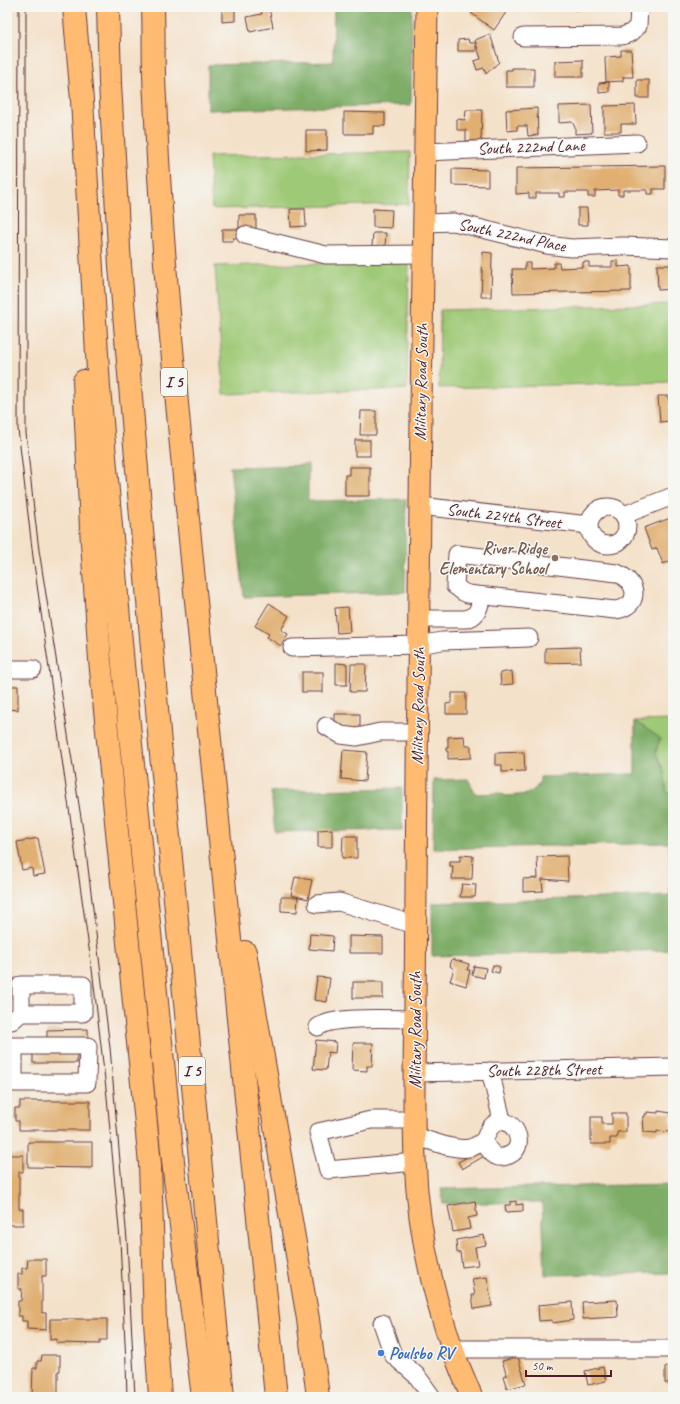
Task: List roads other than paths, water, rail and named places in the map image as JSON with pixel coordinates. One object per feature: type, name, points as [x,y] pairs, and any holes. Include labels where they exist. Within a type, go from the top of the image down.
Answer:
[{"type":"highway","points":[[73,7],[78,249],[91,528],[101,668],[150,1164],[155,1322],[160,1397]]},
{"type":"highway","points":[[73,7],[82,100],[99,387],[123,665],[174,1171],[203,1397]]},
{"type":"highway","name":"I 5","points":[[108,7],[120,266],[161,752],[223,1397]]},
{"type":"highway","name":"I 5","points":[[153,7],[154,96],[174,380],[211,756],[252,1144],[276,1397]]},
{"type":"highway","points":[[211,756],[308,1319],[318,1397]]},
{"type":"main road","name":"Military Road South","points":[[427,7],[414,1019],[415,1162],[421,1220],[429,1266],[441,1315],[472,1397]]},
{"type":"street","points":[[523,37],[622,36],[631,33],[638,26],[640,12],[639,7]]},
{"type":"street","name":"South 222nd Lane","points":[[425,152],[637,143]]},
{"type":"street","name":"South 222nd Place","points":[[424,223],[454,222],[547,245],[571,248],[623,246],[673,248]]},
{"type":"street","points":[[245,235],[326,255],[423,254]]},
{"type":"street","points":[[624,516],[673,496]]},
{"type":"street","name":"South 224th Street","points":[[420,506],[589,525]]},
{"type":"street","points":[[603,508],[615,508],[624,516],[627,527],[626,533],[617,543],[604,545],[593,538],[589,525],[593,514],[603,508]]},
{"type":"street","points":[[457,554],[617,573],[629,580],[634,592],[630,605],[624,609],[615,610],[482,596],[463,592],[455,586],[457,554]]},
{"type":"street","points":[[419,619],[471,618],[476,615],[482,596]]},
{"type":"street","points":[[292,648],[418,646],[442,641],[529,638]]},
{"type":"street","points":[[7,669],[33,669]]},
{"type":"street","points":[[326,726],[341,735],[358,737],[380,732],[417,732]]},
{"type":"street","points":[[317,904],[339,902],[415,925]]},
{"type":"street","points":[[318,1027],[323,1024],[350,1020],[414,1019]]},
{"type":"street","points":[[10,1046],[88,1046],[87,1083],[14,1083],[10,1046]]},
{"type":"street","name":"South 228th Street","points":[[414,1073],[673,1067]]},
{"type":"street","points":[[490,1071],[502,1120]]},
{"type":"street","points":[[415,1162],[328,1170],[318,1132],[371,1120],[414,1127],[460,1149],[470,1148],[483,1141],[490,1128],[496,1122],[502,1120],[507,1122],[517,1132],[519,1140],[518,1147],[513,1153],[509,1156],[501,1158],[495,1156],[489,1151],[483,1141]]},
{"type":"street","points":[[382,1323],[394,1355],[418,1376],[432,1397]]},
{"type":"street","points":[[453,1349],[673,1349]]},
{"type":"tram line","points":[[19,7],[18,429],[33,557],[92,969],[107,1097],[120,1240],[127,1397]]},
{"type":"tram line","points":[[26,7],[26,433],[39,550],[85,843],[110,1048],[127,1240],[135,1397]]},
{"type":"place","name":"River Ridge Elementary School","points":[[555,558]]},
{"type":"place","name":"Poulsbo RV","points":[[381,1353]]}]
